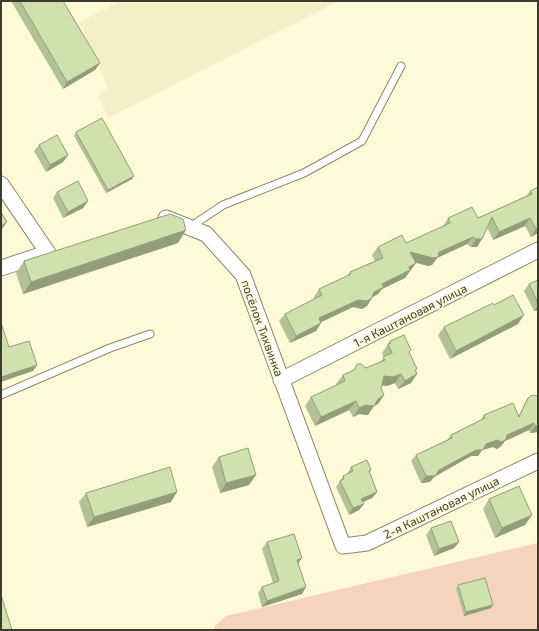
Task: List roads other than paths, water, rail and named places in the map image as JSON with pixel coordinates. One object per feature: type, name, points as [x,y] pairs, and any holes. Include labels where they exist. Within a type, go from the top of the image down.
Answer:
[{"type":"street","points":[[1,184],[48,253]]},
{"type":"street","name":"посёлок Тихвинка","points":[[154,219],[161,217],[206,234],[243,275],[343,546]]},
{"type":"street","points":[[1,268],[63,248]]},
{"type":"street","name":"1-я Каштановая улица","points":[[281,380],[538,250]]},
{"type":"street","name":"2-я Каштановая улица","points":[[343,546],[367,543],[538,461]]},
{"type":"lane","points":[[189,227],[223,205],[304,173],[362,140],[401,66]]},
{"type":"lane","points":[[1,395],[110,348],[150,334]]}]
